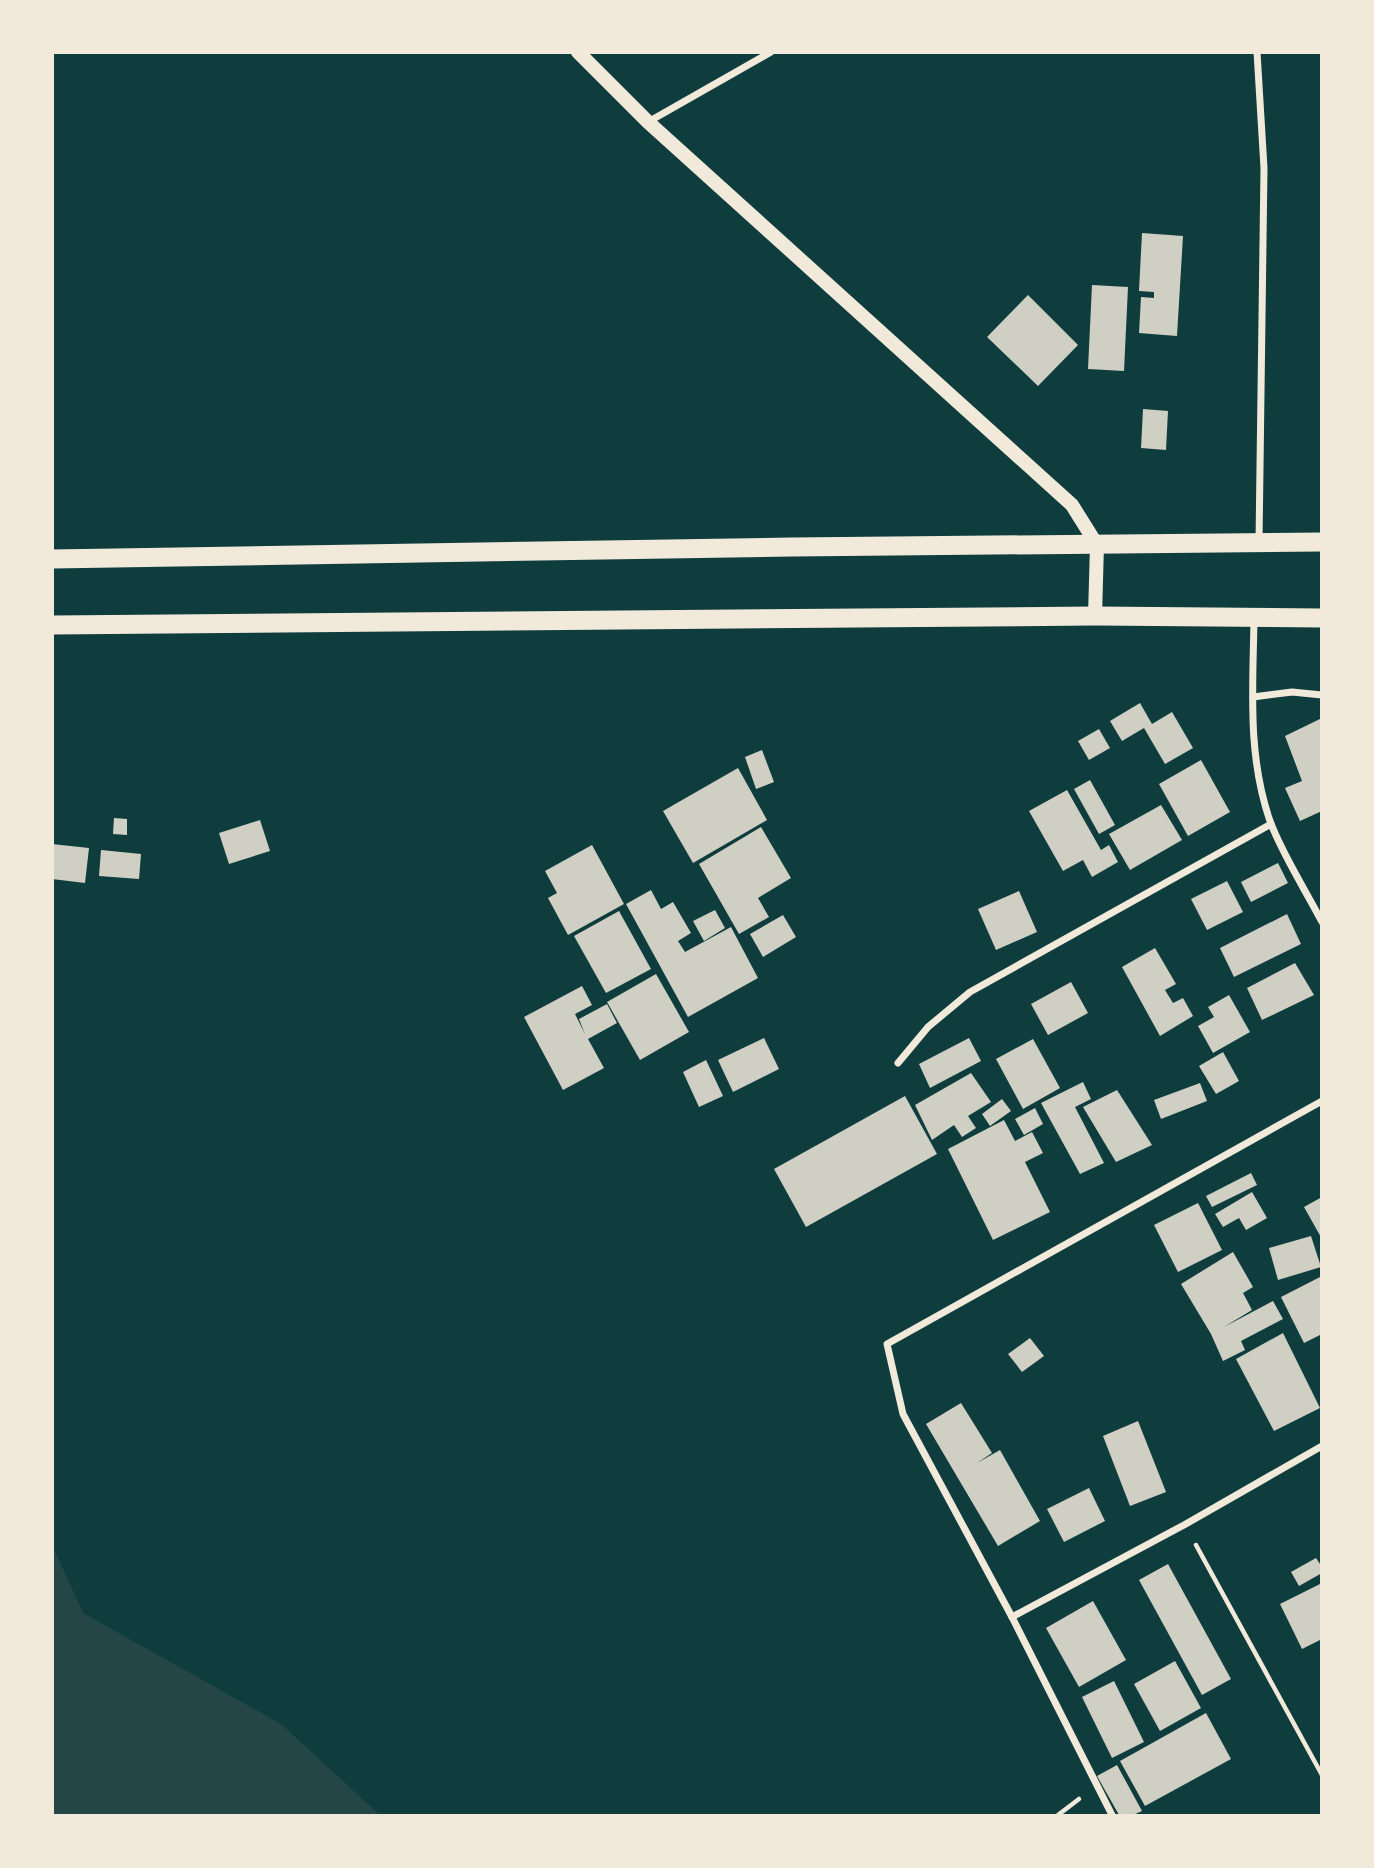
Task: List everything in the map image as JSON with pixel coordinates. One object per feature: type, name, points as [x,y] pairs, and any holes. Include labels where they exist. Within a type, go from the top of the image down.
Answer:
[{"type":"highway","points":[[52,558],[1321,542]]},
{"type":"highway","points":[[52,625],[1095,616],[1321,618]]},
{"type":"main road","points":[[578,52],[648,122],[1072,505],[1097,545],[1095,616]]},
{"type":"street","points":[[648,122],[771,52]]},
{"type":"street","points":[[1257,52],[1264,169],[1259,543]]},
{"type":"street","points":[[1254,619],[1253,740],[1258,777],[1271,824],[1321,922]]},
{"type":"street","points":[[1253,697],[1292,692],[1321,695]]},
{"type":"street","points":[[898,1063],[928,1027],[970,992],[1271,824]]},
{"type":"street","points":[[1112,1815],[1012,1617],[904,1413],[887,1343],[1321,1101]]},
{"type":"street","points":[[1012,1617],[1184,1525],[1321,1446]]},
{"type":"path","points":[[1184,1525],[1321,1775]]},
{"type":"shaded area","points":[[53,1547],[83,1613],[281,1724],[380,1815],[53,1815]]},
{"type":"building","points":[[1142,233],[1183,236],[1177,336],[1139,333],[1141,297],[1154,298],[1154,292],[1139,291]]},
{"type":"building","points":[[1092,285],[1128,287],[1124,371],[1088,369]]},
{"type":"building","points":[[1028,295],[1078,345],[1038,386],[987,337]]},
{"type":"building","points":[[1143,409],[1168,411],[1166,450],[1141,448]]},
{"type":"building","points":[[1140,703],[1152,724],[1172,712],[1193,748],[1165,764],[1144,728],[1122,741],[1110,721]]},
{"type":"building","points":[[1322,718],[1322,811],[1300,821],[1285,788],[1302,781],[1285,736]]},
{"type":"building","points":[[1099,729],[1110,748],[1089,760],[1078,741]]},
{"type":"building","points":[[762,750],[774,782],[756,789],[745,757]]},
{"type":"building","points":[[1201,760],[1230,812],[1188,836],[1159,784]]},
{"type":"building","points":[[738,768],[767,820],[693,863],[663,811]]},
{"type":"building","points":[[1090,780],[1115,825],[1099,834],[1074,789]]},
{"type":"building","points":[[1067,790],[1101,850],[1109,845],[1118,862],[1092,877],[1083,860],[1063,871],[1029,811]]},
{"type":"building","points":[[1161,805],[1182,840],[1130,870],[1109,834]]},
{"type":"building","points":[[114,818],[127,819],[127,835],[113,834]]},
{"type":"building","points":[[260,820],[270,851],[229,864],[219,833]]},
{"type":"building","points":[[761,827],[791,878],[758,898],[769,917],[739,934],[699,864]]},
{"type":"building","points":[[52,844],[89,848],[85,883],[52,879]]},
{"type":"building","points":[[592,845],[624,904],[568,935],[548,898],[557,893],[545,871]]},
{"type":"building","points":[[101,850],[141,854],[139,879],[99,876]]},
{"type":"building","points":[[1278,863],[1288,883],[1251,902],[1241,882]]},
{"type":"building","points":[[1227,881],[1243,912],[1207,930],[1191,899]]},
{"type":"building","points":[[651,890],[661,909],[673,902],[691,933],[678,941],[685,952],[731,927],[758,978],[688,1017],[626,904]]},
{"type":"building","points":[[1019,891],[1037,932],[996,950],[978,909]]},
{"type":"building","points":[[715,910],[725,928],[704,941],[693,921]]},
{"type":"building","points":[[619,911],[651,969],[606,993],[574,936]]},
{"type":"building","points":[[1287,914],[1301,944],[1234,977],[1220,948]]},
{"type":"building","points":[[783,915],[796,937],[763,957],[750,934]]},
{"type":"building","points":[[1155,948],[1176,984],[1165,990],[1173,1003],[1183,998],[1193,1016],[1160,1036],[1122,967]]},
{"type":"building","points":[[1295,963],[1314,995],[1262,1020],[1247,988]]},
{"type":"building","points":[[656,974],[689,1032],[640,1060],[607,1002]]},
{"type":"building","points":[[1071,982],[1088,1013],[1048,1035],[1031,1004]]},
{"type":"building","points":[[582,986],[592,1005],[575,1014],[585,1034],[579,1019],[607,1004],[617,1023],[588,1039],[604,1068],[563,1090],[524,1017]]},
{"type":"building","points":[[1229,995],[1250,1032],[1213,1053],[1198,1026],[1214,1017],[1208,1007]]},
{"type":"building","points":[[764,1038],[779,1069],[733,1092],[718,1060]]},
{"type":"building","points":[[969,1038],[981,1061],[930,1088],[919,1064]]},
{"type":"building","points":[[1033,1039],[1060,1088],[1023,1109],[996,1059]]},
{"type":"building","points":[[1223,1052],[1239,1081],[1216,1094],[1199,1066]]},
{"type":"building","points":[[706,1060],[723,1096],[699,1107],[683,1072]]},
{"type":"building","points":[[971,1073],[991,1102],[968,1116],[976,1128],[962,1137],[954,1125],[932,1140],[915,1105]]},
{"type":"building","points":[[1083,1082],[1091,1099],[1075,1107],[1104,1163],[1080,1174],[1041,1103]]},
{"type":"building","points":[[1200,1083],[1207,1101],[1161,1119],[1154,1100]]},
{"type":"building","points":[[1117,1090],[1152,1145],[1116,1162],[1083,1107]]},
{"type":"building","points":[[905,1096],[937,1154],[806,1227],[774,1169]]},
{"type":"building","points":[[1002,1099],[1011,1111],[990,1126],[982,1114]]},
{"type":"building","points":[[1035,1108],[1043,1124],[1024,1135],[1015,1119]]},
{"type":"building","points":[[1004,1120],[1015,1141],[1032,1132],[1043,1153],[1025,1162],[1050,1212],[993,1240],[948,1149]]},
{"type":"building","points":[[1251,1173],[1257,1185],[1212,1207],[1206,1196]]},
{"type":"building","points":[[1252,1192],[1267,1218],[1246,1230],[1239,1218],[1223,1227],[1215,1214]]},
{"type":"building","points":[[1322,1197],[1322,1239],[1304,1207]]},
{"type":"building","points":[[1198,1203],[1222,1250],[1178,1272],[1154,1225]]},
{"type":"building","points":[[1311,1236],[1321,1267],[1278,1280],[1269,1248]]},
{"type":"building","points":[[1233,1252],[1253,1287],[1243,1293],[1252,1310],[1224,1327],[1273,1301],[1283,1319],[1241,1341],[1245,1350],[1223,1361],[1211,1334],[1181,1284]]},
{"type":"building","points":[[1322,1276],[1322,1334],[1304,1343],[1281,1297]]},
{"type":"building","points":[[1283,1333],[1320,1408],[1274,1431],[1236,1359]]},
{"type":"building","points":[[1030,1338],[1044,1356],[1022,1372],[1008,1354]]},
{"type":"building","points":[[961,1403],[992,1453],[977,1463],[1000,1450],[1040,1521],[998,1546],[926,1424]]},
{"type":"building","points":[[1138,1421],[1166,1492],[1130,1506],[1103,1436]]},
{"type":"building","points":[[1089,1488],[1105,1521],[1064,1542],[1047,1509]]},
{"type":"building","points":[[1316,1558],[1322,1567],[1322,1573],[1299,1586],[1291,1572]]},
{"type":"building","points":[[1168,1564],[1231,1679],[1202,1695],[1139,1580]]},
{"type":"building","points":[[1322,1583],[1322,1639],[1302,1649],[1280,1604]]},
{"type":"building","points":[[1093,1601],[1126,1660],[1079,1687],[1046,1628]]},
{"type":"building","points":[[1175,1661],[1201,1708],[1160,1731],[1134,1684]]},
{"type":"building","points":[[1114,1681],[1144,1742],[1112,1758],[1082,1697]]},
{"type":"building","points":[[1206,1713],[1231,1759],[1145,1806],[1120,1761]]},
{"type":"building","points":[[1117,1765],[1142,1811],[1133,1815],[1119,1815],[1097,1776]]}]
